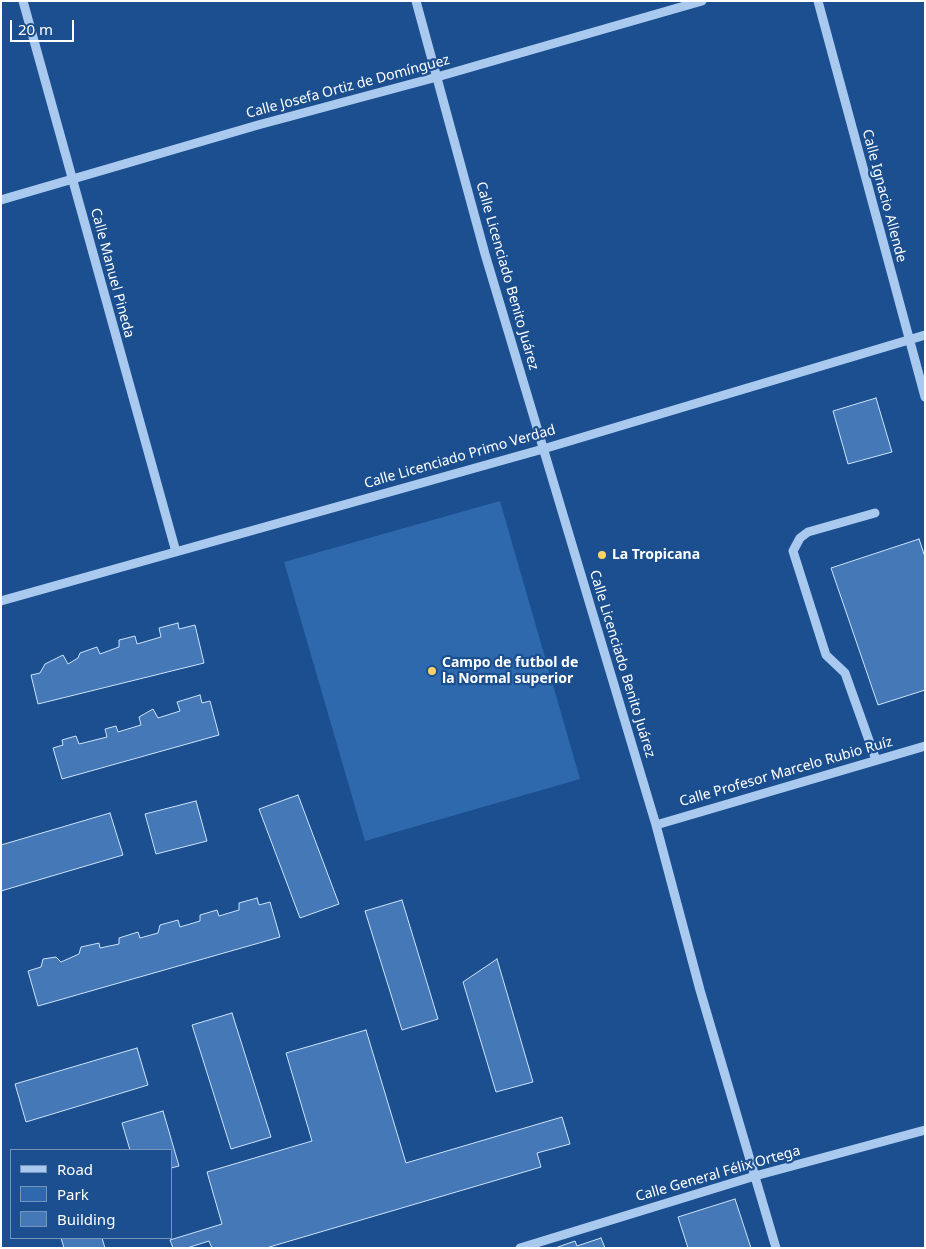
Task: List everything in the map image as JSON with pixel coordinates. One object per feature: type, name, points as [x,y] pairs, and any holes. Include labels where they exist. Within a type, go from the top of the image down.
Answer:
[{"type":"street","name":"Calle Manuel Pineda","points":[[23,1],[176,552]]},
{"type":"street","name":"Calle Licenciado Benito Juárez","points":[[416,1],[485,254],[656,825],[700,990],[776,1248]]},
{"type":"street","name":"Calle Josefa Ortiz de Domínguez","points":[[1,200],[258,125],[437,77],[702,1]]},
{"type":"street","name":"Calle Ignacio Allende","points":[[818,1],[925,397]]},
{"type":"street","name":"Calle Licenciado Primo Verdad","points":[[1,600],[542,449],[925,335]]},
{"type":"street","points":[[875,513],[808,532],[800,538],[793,551],[826,655],[844,673],[876,760]]},
{"type":"street","name":"Calle Profesor Marcelo Rubio Ruíz","points":[[656,825],[925,746]]},
{"type":"street","name":"Calle General Félix Ortega","points":[[520,1248],[755,1176],[925,1130]]},
{"type":"green space","name":"Campo de futbol de la Normal superior","points":[[500,501],[580,779],[365,841],[284,562]]},
{"type":"building","points":[[876,398],[892,452],[848,464],[833,411]]},
{"type":"building","points":[[919,539],[925,557],[925,690],[878,705],[831,568]]},
{"type":"building","points":[[178,623],[179,629],[195,625],[204,663],[38,704],[31,675],[40,673],[45,664],[63,655],[68,664],[78,658],[80,653],[97,647],[100,654],[119,647],[119,640],[135,636],[137,644],[161,637],[159,628]]},
{"type":"building","points":[[200,695],[202,703],[210,701],[219,735],[62,779],[53,748],[63,745],[62,740],[76,736],[79,744],[107,737],[105,729],[116,726],[118,732],[141,725],[139,717],[153,709],[158,718],[180,711],[177,702]]},
{"type":"building","points":[[298,795],[339,904],[300,918],[259,809]]},
{"type":"building","points":[[196,801],[207,841],[156,854],[145,814]]},
{"type":"building","points":[[110,813],[123,855],[1,891],[1,845]]},
{"type":"building","points":[[257,898],[259,905],[270,902],[280,937],[38,1006],[28,971],[41,967],[43,959],[56,957],[61,962],[79,954],[81,947],[99,943],[100,948],[119,944],[119,938],[138,932],[140,938],[158,933],[160,925],[178,920],[180,927],[200,921],[200,915],[217,910],[219,916],[239,910],[239,903]]},
{"type":"building","points":[[402,900],[438,1019],[402,1030],[365,911]]},
{"type":"building","points":[[497,959],[533,1082],[496,1092],[463,982]]},
{"type":"building","points":[[232,1013],[271,1137],[231,1149],[192,1025]]},
{"type":"building","points":[[366,1030],[406,1163],[562,1117],[570,1144],[537,1153],[541,1167],[266,1248],[212,1248],[209,1241],[187,1248],[173,1248],[170,1240],[222,1224],[207,1172],[312,1141],[286,1053]]},
{"type":"building","points":[[137,1048],[148,1085],[26,1122],[15,1084]]},
{"type":"building","points":[[163,1111],[179,1166],[172,1168],[172,1149],[130,1149],[122,1123]]},
{"type":"building","points":[[735,1199],[751,1248],[688,1248],[678,1217]]},
{"type":"building","points":[[601,1238],[605,1248],[555,1248],[575,1241],[577,1246]]},
{"type":"building","points":[[61,1239],[102,1239],[105,1248],[64,1248]]},
{"type":"place","name":"La Tropicana","points":[[602,555]]},
{"type":"place","name":"Campo de futbol de la Normal superior","points":[[432,671]]}]
